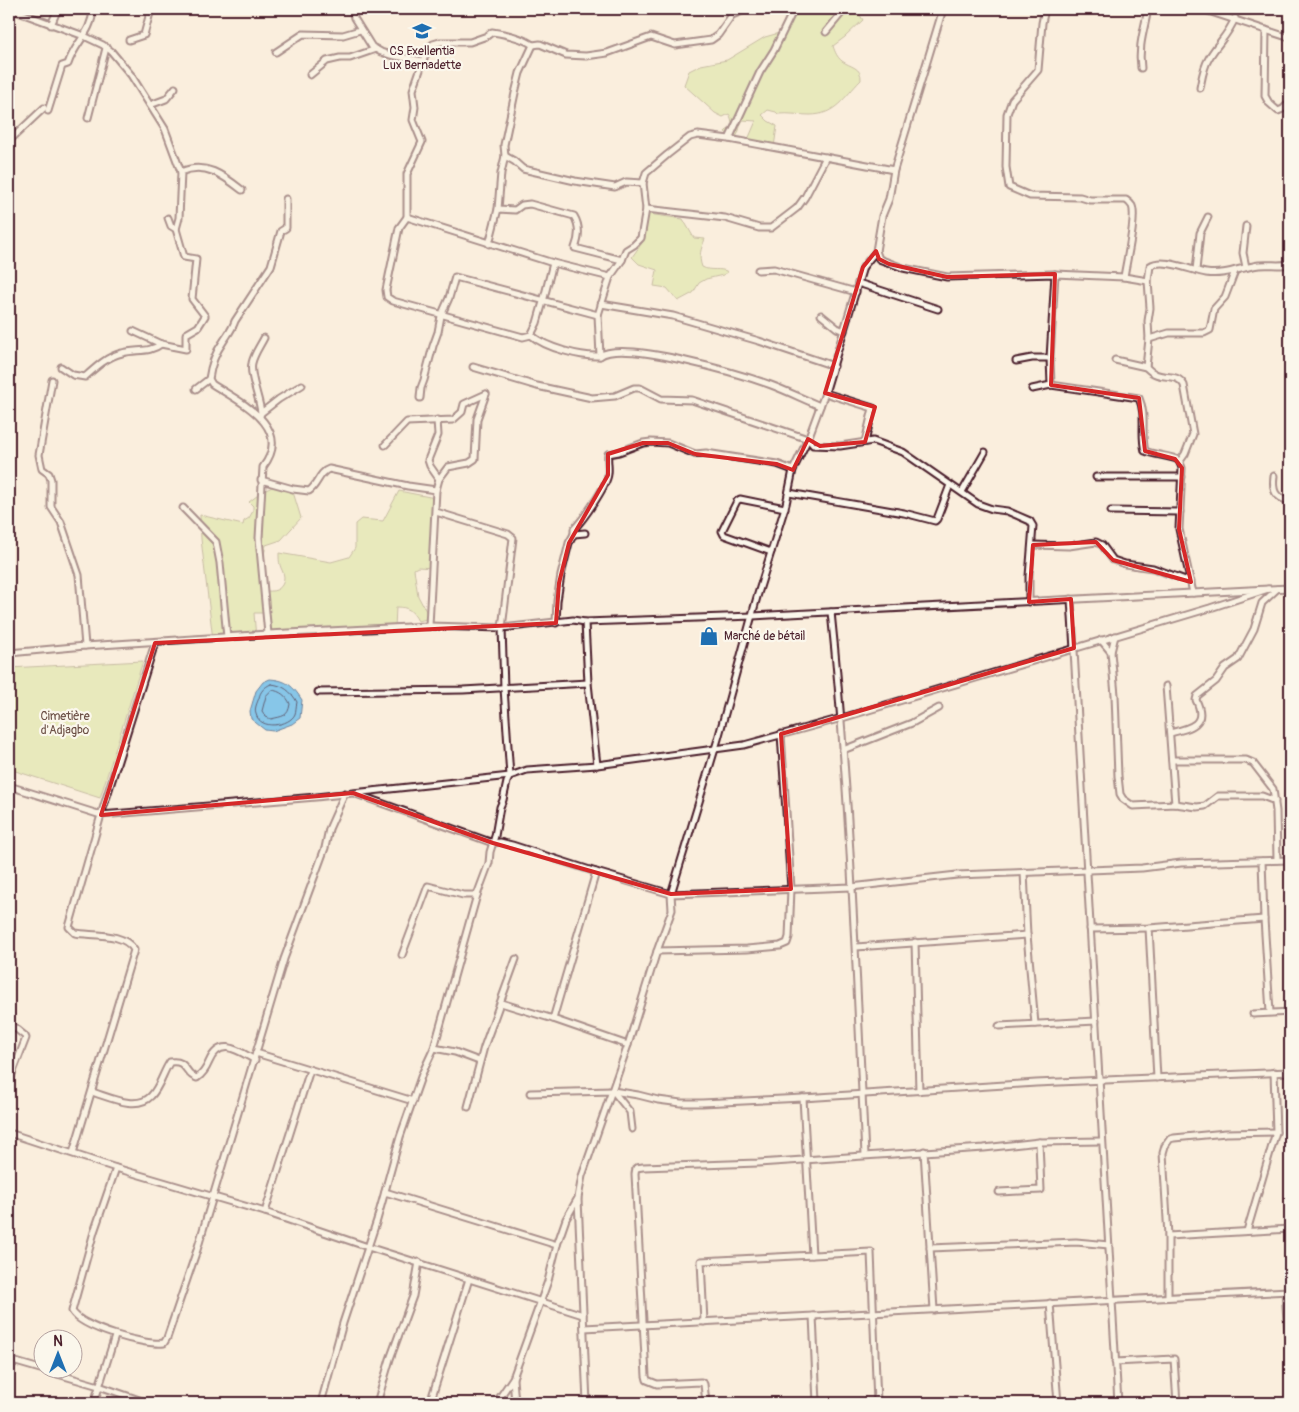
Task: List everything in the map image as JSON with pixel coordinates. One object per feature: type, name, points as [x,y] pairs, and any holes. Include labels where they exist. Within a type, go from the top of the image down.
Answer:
[{"type":"street","points":[[10,9],[84,36],[111,51],[131,75],[164,129],[181,172],[179,218],[176,229],[184,257],[196,259],[192,299],[205,316],[198,327],[186,334],[186,349],[161,344],[133,330]]},
{"type":"street","points":[[51,25],[57,11],[68,9]]},
{"type":"street","points":[[9,141],[46,110],[62,66],[68,64],[71,55],[92,21],[93,9]]},
{"type":"street","points":[[129,40],[144,35],[151,9]]},
{"type":"street","points":[[352,9],[360,30],[376,49],[390,55],[423,61]]},
{"type":"street","points":[[553,263],[536,323],[530,335],[523,337],[441,316],[387,298],[386,290],[399,228],[407,217],[407,174],[422,142],[414,120],[413,90],[427,50],[433,44],[445,41],[470,42],[487,36],[492,32],[524,39],[532,45],[540,44],[566,55],[586,56],[607,53],[651,37],[675,45],[711,40],[718,35],[732,15],[746,9]]},
{"type":"street","points":[[729,139],[760,72],[774,50],[794,9]]},
{"type":"street","points":[[826,32],[845,9]]},
{"type":"street","points":[[587,1403],[578,1198],[582,1176],[628,1045],[657,951],[672,910],[671,894],[789,492],[793,470],[808,439],[825,393],[863,267],[876,251],[882,216],[889,199],[894,170],[943,9]]},
{"type":"street","points":[[1046,9],[1042,23],[1038,70],[1012,100],[1008,114],[1006,167],[1010,188],[1030,196],[1126,200],[1130,203],[1132,215],[1129,252],[1124,277]]},
{"type":"street","points":[[1142,68],[1139,53],[1148,9]]},
{"type":"street","points":[[1202,9],[1290,38]]},
{"type":"street","points":[[1200,88],[1205,65],[1228,32],[1234,18]]},
{"type":"street","points":[[276,52],[303,34],[343,35],[360,30]]},
{"type":"street","points":[[1266,30],[1265,96],[1268,103],[1278,111],[1290,102]]},
{"type":"street","points":[[489,244],[498,209],[505,156],[504,145],[514,93],[532,45]]},
{"type":"street","points":[[88,118],[106,48]]},
{"type":"street","points":[[310,75],[327,61],[350,58],[376,49]]},
{"type":"street","points":[[150,105],[166,99],[175,88]]},
{"type":"street","points":[[600,356],[598,315],[610,277],[622,260],[626,250],[641,238],[646,209],[643,183],[646,173],[690,137],[698,135],[729,139],[894,170]]},
{"type":"street","points":[[505,156],[523,169],[552,177],[605,186],[614,186],[626,182],[643,183]]},
{"type":"street","points":[[646,209],[725,218],[759,228],[771,228],[797,208],[805,197],[826,157]]},
{"type":"street","points":[[181,172],[191,168],[209,169],[225,177],[242,190]]},
{"type":"street","points":[[268,634],[259,538],[261,480],[263,467],[269,459],[272,438],[268,426],[260,414],[212,384],[209,379],[210,366],[223,342],[232,332],[235,321],[271,266],[281,231],[286,228],[286,199]]},
{"type":"street","points":[[498,209],[515,210],[522,205],[530,204],[574,216],[578,238],[575,248],[622,260]]},
{"type":"street","points":[[407,217],[553,263],[610,277]]},
{"type":"street","points":[[1196,270],[1199,240],[1208,217]]},
{"type":"street","points":[[168,218],[171,226],[176,229]]},
{"type":"street","points":[[1246,226],[1243,253],[1246,268]]},
{"type":"street","points":[[876,251],[879,259],[889,264],[947,277],[1055,274],[1124,277],[1148,281]]},
{"type":"street","points":[[1146,366],[1149,339],[1148,321],[1150,308],[1148,281],[1150,266],[1153,264],[1168,264],[1206,273],[1235,271],[1260,265],[1290,264]]},
{"type":"street","points":[[758,270],[774,269],[856,292]]},
{"type":"street","points":[[1149,339],[1169,333],[1204,332],[1210,330],[1214,309],[1225,297],[1235,271]]},
{"type":"street","points":[[1051,386],[1050,358],[1055,274]]},
{"type":"street","points":[[420,398],[420,388],[424,380],[441,316],[455,277],[543,302],[598,315]]},
{"type":"street","points":[[858,283],[938,309]]},
{"type":"street","points":[[602,304],[673,316],[759,341],[834,366]]},
{"type":"street","points":[[821,316],[844,331]]},
{"type":"street","points":[[530,335],[537,341],[558,349],[586,356],[600,356],[605,352],[622,352],[670,357],[695,363],[771,385],[820,406]]},
{"type":"street","points":[[260,414],[260,403],[251,368],[252,361],[264,338]]},
{"type":"street","points":[[60,367],[73,375],[85,376],[110,358],[122,353],[154,349],[161,344]]},
{"type":"street","points":[[1016,361],[1032,358],[1050,358]]},
{"type":"street","points":[[1116,360],[1146,366],[1152,374],[1162,377],[1175,377],[1184,385],[1193,434],[1180,461]]},
{"type":"street","points":[[473,367],[537,386],[592,398],[615,396],[634,388],[640,388],[661,399],[692,400],[808,439],[813,445],[840,446],[873,441],[903,452],[962,492],[970,500],[992,509],[1007,510],[1030,521],[1034,526],[1029,576],[1029,602]]},
{"type":"street","points":[[196,389],[209,379]]},
{"type":"street","points":[[52,380],[39,455],[42,469],[49,474],[52,480],[51,507],[61,522],[79,575],[85,646]]},
{"type":"street","points":[[260,414],[279,399],[302,386]]},
{"type":"street","points":[[1032,389],[1051,386],[1139,398],[1144,415],[1143,444],[1145,451],[1180,461]]},
{"type":"street","points":[[825,393],[873,408],[865,442]]},
{"type":"street","points":[[385,445],[406,422],[453,420],[462,412],[464,404],[486,394],[477,419],[475,460],[473,462],[448,466],[439,479],[436,490],[429,626]]},
{"type":"street","points":[[437,420],[438,435],[428,460],[439,479]]},
{"type":"street","points":[[556,623],[561,574],[569,543],[574,534],[574,529],[600,494],[608,475],[608,454],[614,454],[643,443],[668,443],[695,454],[706,453],[777,464],[793,470]]},
{"type":"street","points":[[962,492],[985,452]]},
{"type":"street","points":[[1180,461],[1182,477],[1179,529],[1193,593]]},
{"type":"street","points":[[261,480],[293,489],[309,491],[314,488],[323,471],[329,469],[436,490]]},
{"type":"street","points":[[1274,476],[1273,489],[1275,495],[1290,501]]},
{"type":"street","points":[[1096,477],[1182,477]]},
{"type":"street","points":[[789,492],[904,513],[935,521],[950,485]]},
{"type":"street","points":[[771,552],[724,535],[722,531],[737,501],[740,499],[784,508]]},
{"type":"street","points":[[183,508],[216,542],[220,563],[227,636]]},
{"type":"street","points":[[1111,511],[1180,512]]},
{"type":"street","points":[[321,1403],[343,1323],[368,1248],[400,1138],[422,1074],[434,1048],[477,895],[488,863],[500,807],[504,800],[510,776],[502,628],[513,538],[492,528],[436,512]]},
{"type":"street","points":[[574,534],[585,533]]},
{"type":"street","points":[[1033,545],[1069,546],[1096,542],[1102,545],[1113,560],[1125,564],[1153,568],[1191,582]]},
{"type":"street","points":[[9,653],[227,636],[429,626],[502,628],[573,620],[585,622],[753,616],[1290,588]]},
{"type":"street","points":[[1170,733],[1189,728],[1198,720],[1201,708],[1196,700],[1198,696],[1216,680],[1225,668],[1238,659],[1251,636],[1262,603],[1277,589]]},
{"type":"street","points":[[9,786],[101,815],[353,793],[510,776],[527,770],[597,765],[744,745],[842,718],[1268,590]]},
{"type":"street","points":[[1071,599],[1118,1403]]},
{"type":"street","points":[[831,612],[842,718],[856,947],[865,1155]]},
{"type":"street","points":[[585,622],[588,683],[597,765]]},
{"type":"street","points":[[1115,636],[1111,652],[1116,695],[1120,794],[1123,800],[1133,806],[1175,804],[1205,806],[1218,796],[1262,796],[1275,801]]},
{"type":"street","points":[[1101,640],[1111,652]]},
{"type":"street","points":[[73,1153],[134,950],[130,944],[123,940],[75,933],[69,927],[101,815],[155,643]]},
{"type":"street","points":[[318,692],[504,688],[588,683]]},
{"type":"street","points":[[1166,686],[1175,804]]},
{"type":"street","points":[[843,750],[912,723],[938,708]]},
{"type":"street","points":[[657,951],[746,949],[780,946],[787,943],[789,937],[790,889],[781,734]]},
{"type":"street","points":[[1172,760],[1250,760],[1273,789],[1277,860]]},
{"type":"street","points":[[116,1168],[94,1232],[72,1311],[78,1319],[115,1336],[164,1343],[213,1197],[284,959],[345,793]]},
{"type":"street","points":[[353,793],[493,843],[500,842],[512,845],[671,894],[851,887],[957,875],[1142,868],[1181,863],[1290,860]]},
{"type":"street","points":[[1262,861],[1270,1012]]},
{"type":"street","points":[[553,1018],[596,872]]},
{"type":"street","points":[[1024,872],[1027,935],[1035,1024]]},
{"type":"street","points":[[402,955],[428,886],[464,895],[477,895]]},
{"type":"street","points":[[1090,929],[1149,928],[1264,919]]},
{"type":"street","points":[[1149,928],[1157,1078]]},
{"type":"street","points":[[856,947],[1027,935]]},
{"type":"street","points":[[915,942],[919,1091]]},
{"type":"street","points":[[468,1107],[479,1061],[516,959]]},
{"type":"street","points":[[501,1003],[553,1018],[628,1045]]},
{"type":"street","points":[[1253,1014],[1290,1012]]},
{"type":"street","points":[[999,1026],[1096,1022]]},
{"type":"street","points":[[9,1023],[26,1038],[9,1082]]},
{"type":"street","points":[[92,1092],[126,1102],[139,1103],[151,1097],[170,1062],[177,1061],[192,1076],[197,1078],[202,1075],[213,1052],[220,1048],[230,1047],[254,1060]]},
{"type":"street","points":[[434,1048],[455,1052],[479,1061]]},
{"type":"street","points":[[256,1053],[413,1101]]},
{"type":"street","points":[[265,1212],[310,1070]]},
{"type":"street","points":[[1247,1231],[1276,1132],[1274,1072]]},
{"type":"street","points":[[530,1093],[612,1091],[681,1103],[861,1095],[1036,1083],[1290,1072]]},
{"type":"street","points":[[612,1091],[630,1112],[632,1129]]},
{"type":"street","points":[[803,1098],[812,1256]]},
{"type":"street","points":[[1168,1297],[1168,1236],[1163,1153],[1170,1139],[1226,1133],[1276,1132]]},
{"type":"street","points":[[9,1133],[116,1168],[265,1212],[368,1248],[419,1262],[583,1315]]},
{"type":"street","points":[[706,1403],[705,1387],[701,1382],[657,1384],[647,1380],[644,1356],[636,1168],[758,1164],[984,1148],[1038,1142],[1102,1141]]},
{"type":"street","points":[[999,1192],[1041,1190],[1038,1142]]},
{"type":"street","points":[[924,1151],[934,1310]]},
{"type":"street","points":[[385,1192],[557,1245]]},
{"type":"street","points":[[496,1403],[513,1378],[541,1301],[566,1219],[578,1198]]},
{"type":"street","points":[[1168,1236],[1290,1228]]},
{"type":"street","points":[[930,1248],[1076,1242],[1109,1245]]},
{"type":"street","points":[[704,1322],[701,1261],[871,1252],[877,1403]]},
{"type":"street","points":[[377,1403],[390,1359],[413,1296],[419,1262]]},
{"type":"street","points":[[430,1403],[469,1279]]},
{"type":"street","points":[[584,1328],[1288,1291],[1290,1365]]},
{"type":"street","points":[[1050,1303],[1058,1403]]},
{"type":"street","points":[[813,1316],[816,1403]]},
{"type":"street","points":[[94,1403],[115,1336]]},
{"type":"street","points":[[1115,1362],[1174,1359],[1177,1403]]},
{"type":"street","points":[[9,1372],[11,1361],[99,1386],[148,1403]]},
{"type":"street","points":[[513,1378],[515,1403]]},
{"type":"highlighted area","points":[[876,251],[879,259],[889,264],[947,277],[1055,274],[1051,385],[1139,398],[1145,451],[1175,459],[1182,468],[1179,529],[1191,582],[1113,560],[1096,542],[1033,545],[1029,602],[1071,599],[1074,648],[781,734],[791,889],[671,894],[493,843],[353,793],[101,815],[155,643],[556,623],[559,583],[569,543],[608,475],[608,454],[643,443],[668,443],[695,454],[777,464],[793,470],[808,439],[820,446],[865,442],[875,407],[825,393],[863,267]]},
{"type":"green space","points":[[797,9],[856,9],[863,20],[833,46],[840,59],[860,72],[861,80],[839,104],[827,112],[810,115],[778,114],[768,110],[762,115],[777,126],[774,147],[747,142],[756,121],[743,120],[736,137],[730,136],[725,132],[732,125],[729,114],[723,117],[715,113],[684,85],[689,71],[701,65],[727,60],[765,37],[786,31],[794,11]]},
{"type":"green space","points":[[648,214],[683,219],[694,238],[705,239],[700,256],[702,267],[728,272],[699,283],[693,293],[678,301],[667,288],[654,286],[657,270],[639,264],[632,257],[642,243]]},
{"type":"green space","points":[[274,486],[293,492],[301,518],[281,540],[266,545],[262,564],[265,613],[254,613],[256,639],[213,640],[200,515],[243,525],[244,521],[249,518],[253,511],[253,506],[249,502]]},
{"type":"green space","points":[[399,491],[435,498],[433,568],[418,567],[414,569],[418,596],[427,613],[427,619],[418,621],[409,610],[396,607],[395,628],[274,637],[271,633],[267,591],[273,591],[281,587],[284,581],[279,562],[279,553],[331,562],[349,557],[355,548],[355,524],[361,519],[383,521]]},
{"type":"green space","name":"Cimetière d'Adjagbo","points":[[143,661],[100,798],[9,769],[9,668]]},
{"type":"water","points":[[270,679],[285,682],[296,691],[302,700],[300,718],[292,724],[273,731],[265,730],[251,719],[250,711],[256,691],[263,682]]},
{"type":"place","name":"CS Exellentia Lux Bernadette","points":[[422,31]]},
{"type":"place","name":"Marché de bétail","points":[[709,636]]}]
